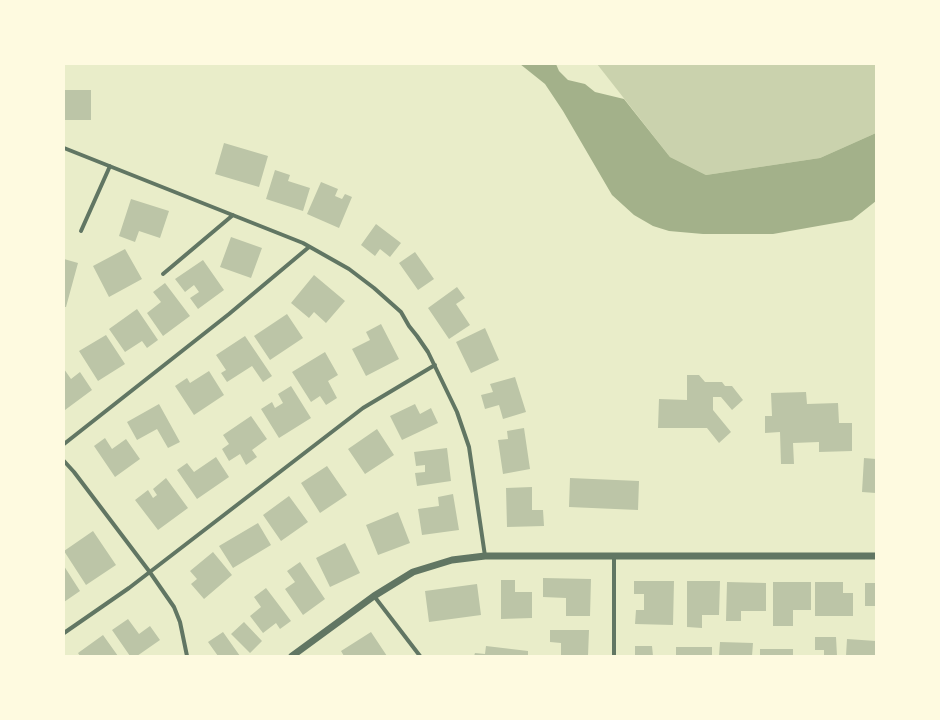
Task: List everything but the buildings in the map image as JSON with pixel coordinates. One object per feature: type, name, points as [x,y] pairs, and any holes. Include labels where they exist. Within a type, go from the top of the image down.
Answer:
[{"type":"street","points":[[64,148],[309,247],[349,270],[374,288],[401,312],[435,365],[457,412],[469,447],[484,556]]},
{"type":"street","points":[[81,231],[110,166]]},
{"type":"street","points":[[163,274],[233,215]]},
{"type":"street","points":[[64,444],[229,314],[309,247]]},
{"type":"street","points":[[64,633],[129,588],[363,408],[435,365]]},
{"type":"street","points":[[64,461],[150,571],[174,607],[180,622],[187,656]]},
{"type":"street","points":[[292,656],[374,596],[413,572],[452,560],[484,556],[876,556]]},
{"type":"street","points":[[614,556],[614,656]]},
{"type":"street","points":[[374,596],[420,656]]},
{"type":"shaded area","points":[[520,64],[556,64],[559,71],[568,80],[585,84],[595,92],[624,99],[670,157],[706,175],[820,158],[876,133],[876,201],[852,220],[773,234],[703,234],[669,231],[653,226],[634,215],[612,195],[563,111],[545,84]]},
{"type":"shaded area","points":[[597,64],[876,64],[876,133],[820,158],[706,175],[670,157]]}]
